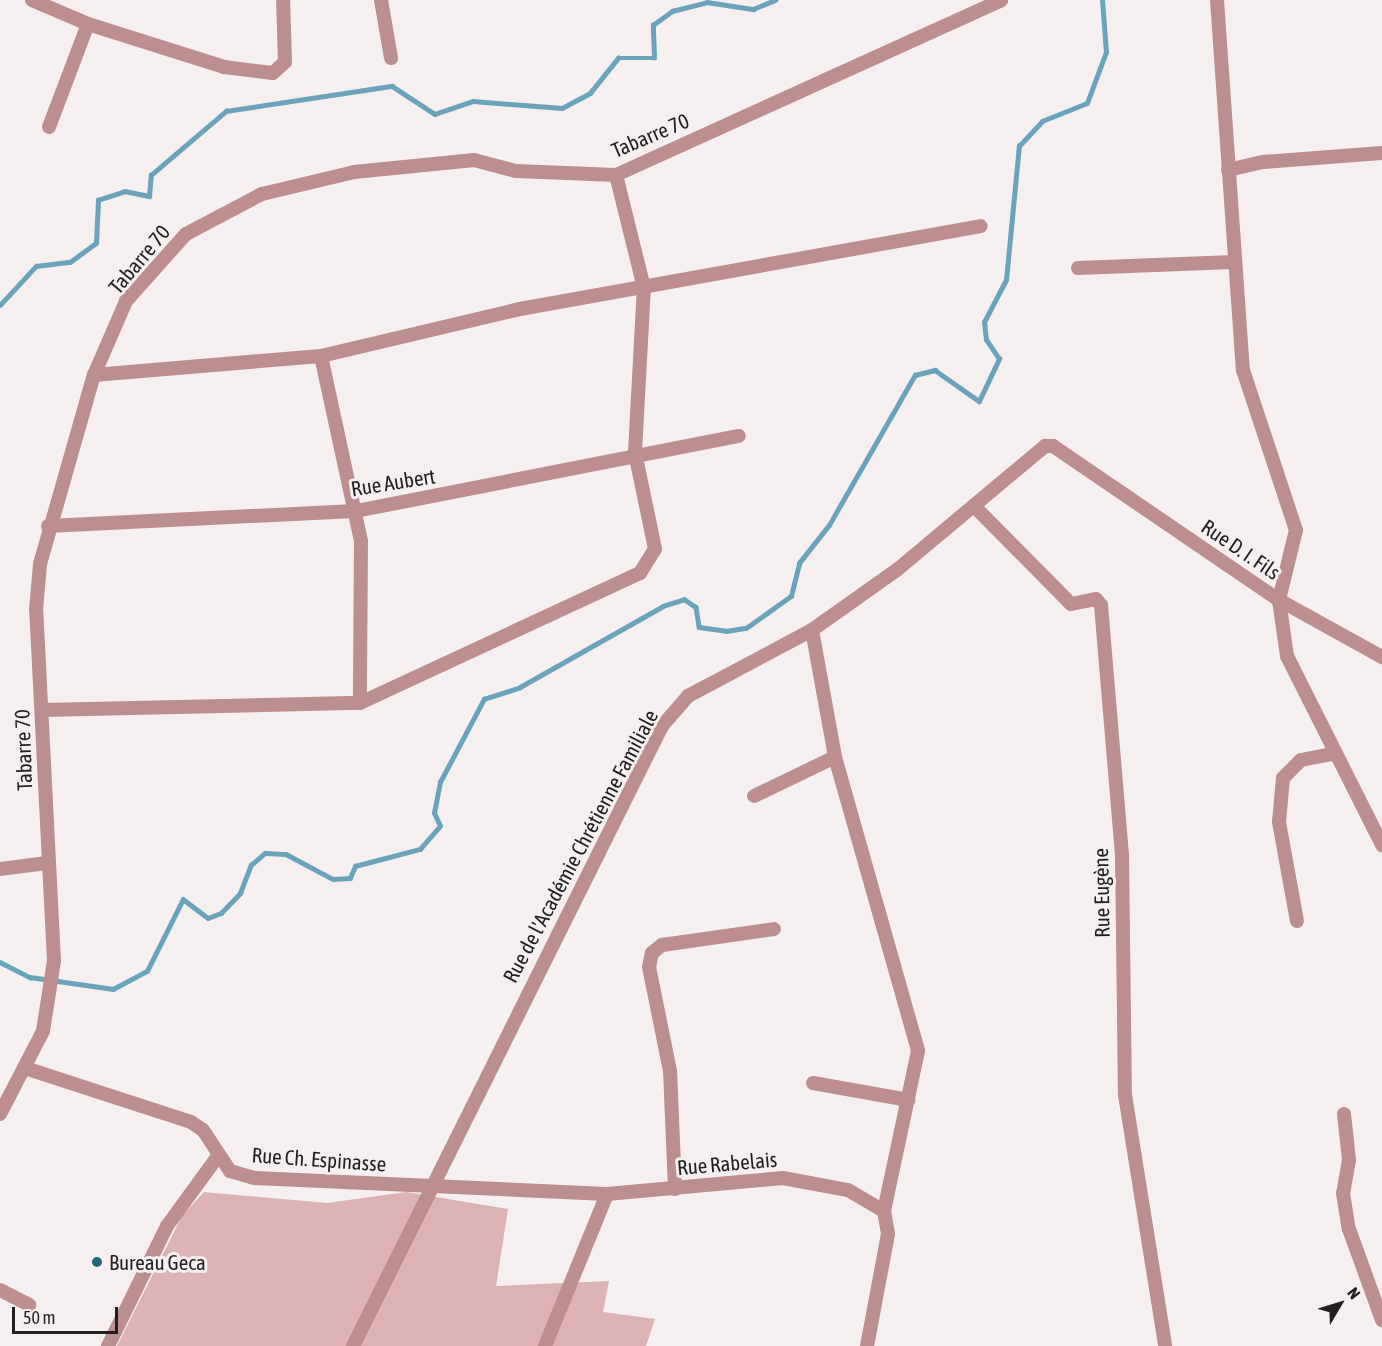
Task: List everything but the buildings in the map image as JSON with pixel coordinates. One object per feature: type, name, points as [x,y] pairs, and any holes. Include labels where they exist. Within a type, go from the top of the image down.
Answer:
[{"type":"street","points":[[32,0],[88,24],[224,67],[273,73],[285,62],[283,0]]},
{"type":"street","points":[[381,0],[391,58]]},
{"type":"street","name":"Tabarre 70","points":[[0,1114],[28,1069],[43,1031],[53,972],[43,710],[36,610],[48,526],[94,375],[126,301],[186,234],[262,194],[354,172],[474,160],[516,171],[616,175],[1000,0]]},
{"type":"street","points":[[1217,0],[1233,262],[1243,370],[1296,530],[1279,600],[1382,657]]},
{"type":"street","points":[[49,127],[88,24]]},
{"type":"street","points":[[1228,170],[1264,162],[1382,153]]},
{"type":"street","points":[[43,710],[360,704],[640,573],[655,549],[635,452],[644,288],[616,175]]},
{"type":"street","points":[[94,375],[321,356],[520,309],[981,226]]},
{"type":"street","points":[[1078,268],[1233,262]]},
{"type":"street","points":[[321,356],[361,541],[360,704]]},
{"type":"street","name":"Rue Aubert","points":[[48,526],[356,511],[635,452],[739,436]]},
{"type":"street","name":"Rue D. I. Fils","points":[[1045,446],[1053,446],[1279,600],[1287,656],[1332,754],[1382,846]]},
{"type":"street","name":"Rue de l'Académie Chrétienne Familiale","points":[[353,1346],[412,1232],[430,1184],[662,726],[688,696],[812,630],[976,508],[1045,446]]},
{"type":"street","name":"Rue Eugène","points":[[976,508],[1071,604],[1096,599],[1101,605],[1122,854],[1125,1095],[1165,1346]]},
{"type":"street","points":[[812,630],[835,757],[918,1051],[884,1211],[888,1234],[867,1346]]},
{"type":"street","points":[[1297,921],[1279,822],[1283,778],[1301,760],[1332,754]]},
{"type":"street","points":[[754,796],[835,757]]},
{"type":"street","points":[[0,869],[48,863]]},
{"type":"street","points":[[675,1189],[670,1071],[649,967],[652,953],[662,945],[774,929]]},
{"type":"street","name":"Rue Ch. Espinasse","points":[[28,1069],[191,1122],[212,1141],[218,1156],[230,1171],[255,1178],[430,1184]]},
{"type":"street","points":[[813,1083],[908,1100]]},
{"type":"street","points":[[1344,1114],[1349,1160],[1343,1193],[1349,1229],[1382,1320]]},
{"type":"street","points":[[108,1346],[167,1226],[218,1156]]},
{"type":"street","name":"Rue Rabelais","points":[[430,1184],[607,1194],[783,1178],[810,1181],[869,1198],[884,1211]]},
{"type":"street","points":[[545,1346],[607,1194]]},
{"type":"street","points":[[0,1290],[29,1305]]},
{"type":"shaded area","points":[[204,1192],[327,1203],[406,1192],[508,1209],[496,1286],[609,1281],[603,1312],[655,1319],[646,1346],[117,1346],[182,1216]]},
{"type":"waterway","points":[[0,305],[36,266],[70,262],[96,243],[98,200],[125,191],[149,196],[151,175],[226,111],[392,86],[435,114],[473,101],[562,108],[590,93],[618,58],[654,58],[653,25],[672,11],[707,2],[753,9],[775,0]]},
{"type":"waterway","points":[[0,962],[30,977],[113,989],[147,971],[183,899],[208,918],[221,913],[240,893],[251,865],[265,853],[286,854],[333,879],[350,878],[355,866],[420,849],[440,826],[434,813],[440,782],[484,699],[520,687],[663,606],[684,599],[696,607],[699,627],[726,631],[746,628],[791,596],[799,563],[829,525],[915,375],[935,370],[979,401],[999,359],[986,340],[984,322],[1006,280],[1019,146],[1042,121],[1087,103],[1106,52],[1102,0]]},
{"type":"place","name":"Bureau Geca","points":[[97,1262]]}]
